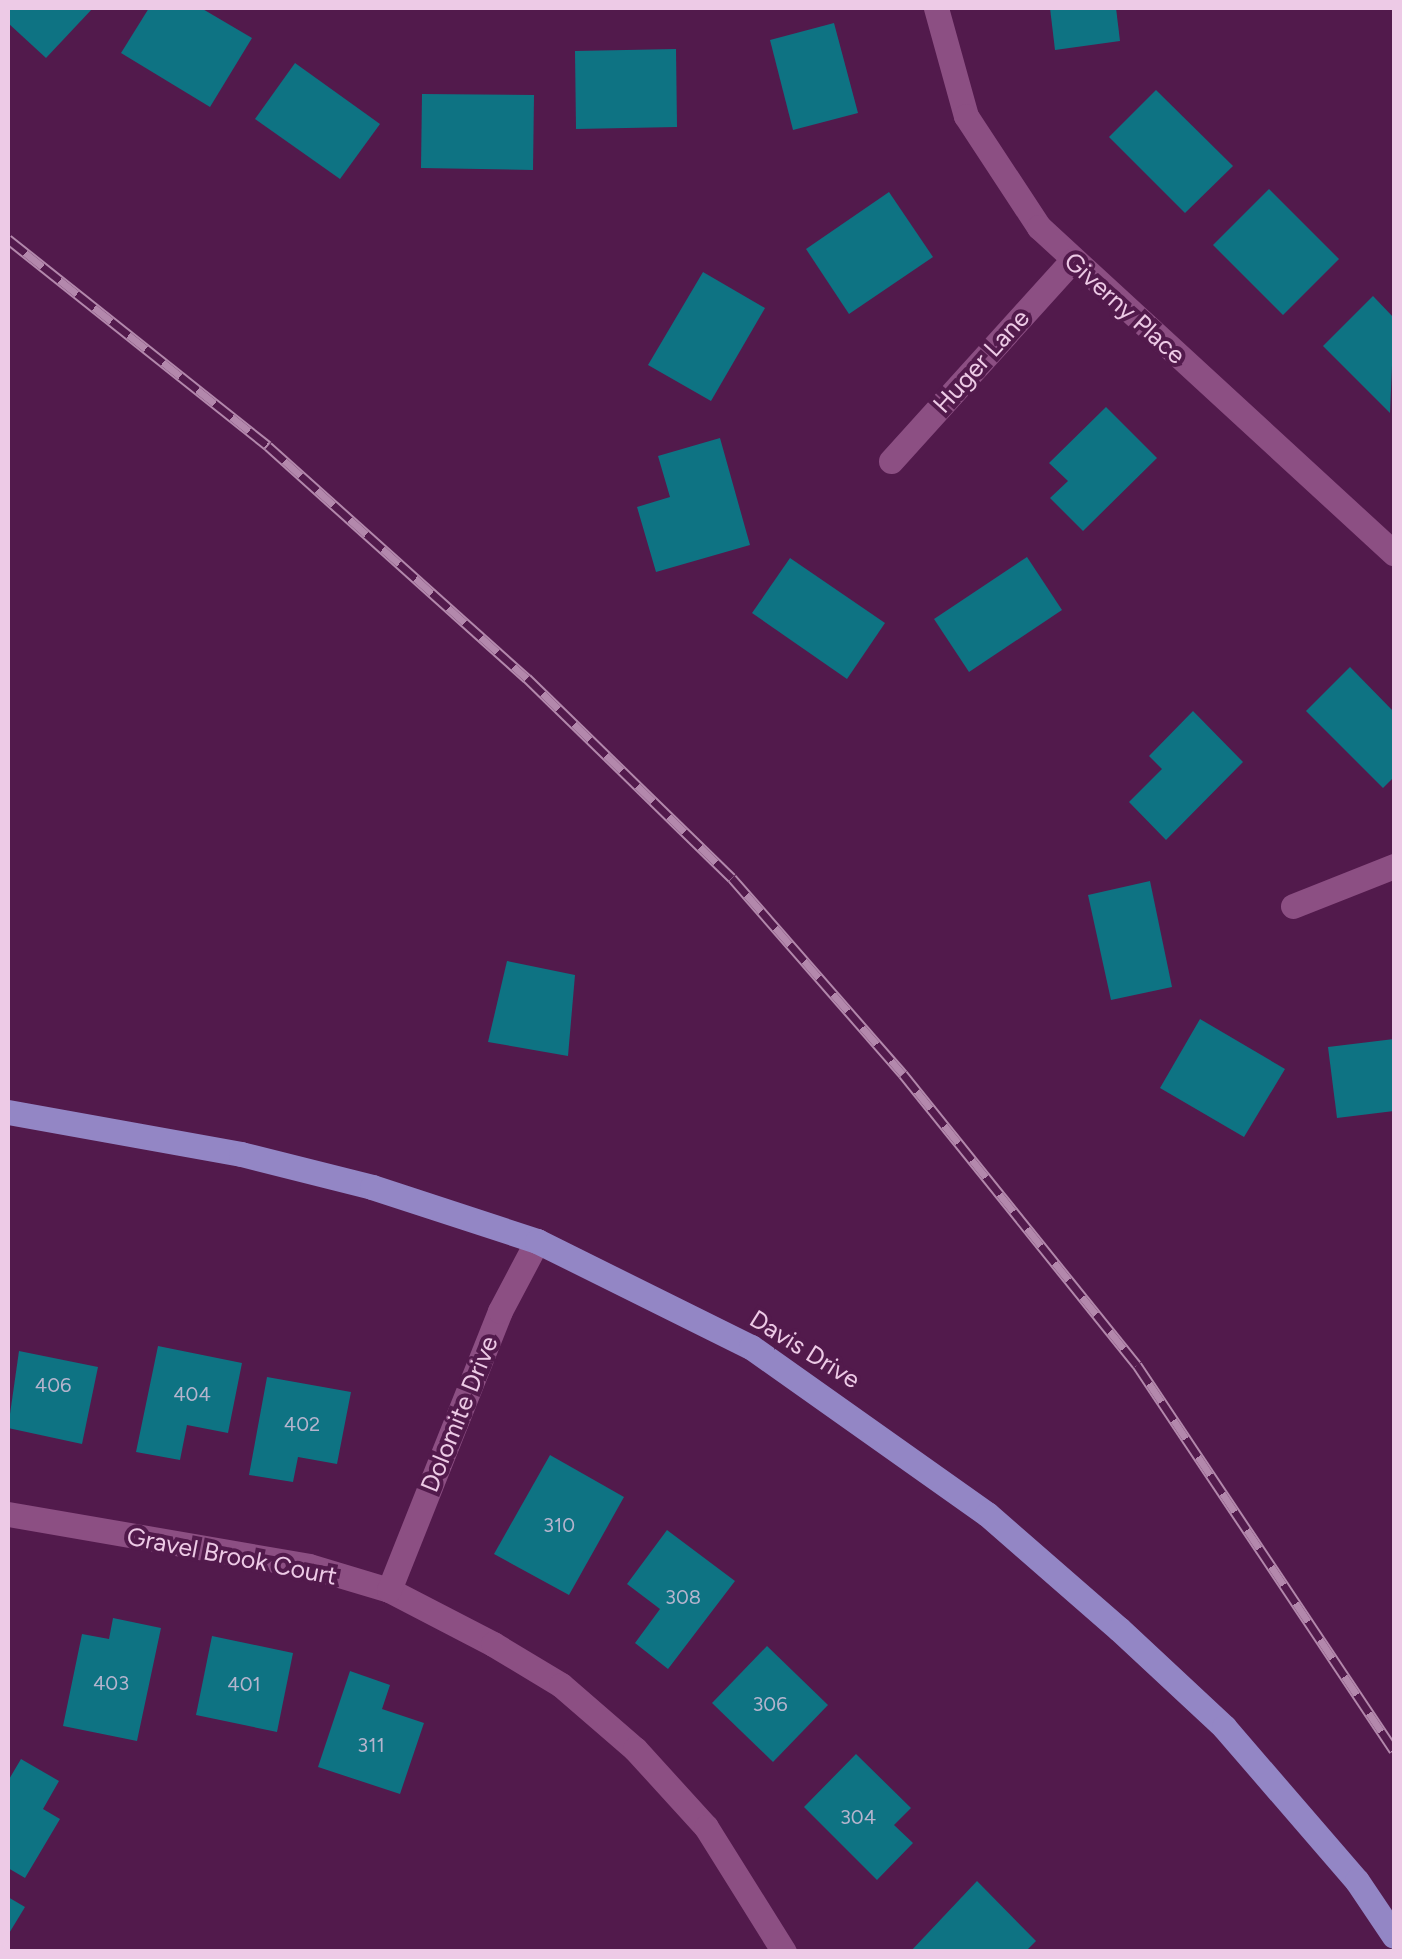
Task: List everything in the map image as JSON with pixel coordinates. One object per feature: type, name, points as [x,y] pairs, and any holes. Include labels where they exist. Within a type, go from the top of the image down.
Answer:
[{"type":"main road","name":"Davis Drive","points":[[8,1112],[296,1166],[537,1241],[751,1347],[987,1514],[1224,1727],[1356,1880],[1394,1936]]},
{"type":"street","name":"Giverny Place","points":[[936,8],[966,116],[988,157],[1072,261],[1394,553]]},
{"type":"street","name":"Huger Lane","points":[[891,461],[1072,261]]},
{"type":"street","points":[[1293,906],[1394,866]]},
{"type":"street","name":"Dolomite Drive","points":[[389,1590],[496,1321],[537,1241]]},
{"type":"street","name":"Gravel Brook Court","points":[[9,1523],[309,1566],[389,1590],[560,1685],[622,1737],[706,1827],[784,1952]]},
{"type":"building","points":[[8,8],[93,8],[46,58],[8,23]]},
{"type":"building","points":[[149,8],[201,8],[252,38],[210,107],[121,53]]},
{"type":"building","points":[[1050,8],[1116,8],[1120,41],[1055,50]]},
{"type":"building","points":[[834,23],[858,113],[793,130],[770,40]]},
{"type":"building","points":[[676,49],[677,127],[576,129],[575,51]]},
{"type":"building","points":[[295,63],[380,124],[340,179],[255,119]]},
{"type":"building","points":[[1156,90],[1233,166],[1185,213],[1109,137]]},
{"type":"building","points":[[422,94],[534,95],[533,170],[421,168]]},
{"type":"building","points":[[1269,189],[1339,259],[1283,315],[1213,245]]},
{"type":"building","points":[[889,192],[933,257],[849,314],[806,249]]},
{"type":"building","points":[[703,272],[765,308],[711,401],[648,365]]},
{"type":"building","points":[[1373,296],[1394,318],[1390,413],[1323,346]]},
{"type":"building","points":[[1106,407],[1157,458],[1083,531],[1050,498],[1068,481],[1049,463]]},
{"type":"building","points":[[720,438],[750,545],[656,572],[637,507],[670,497],[658,456]]},
{"type":"building","points":[[1027,557],[1062,610],[969,672],[934,619]]},
{"type":"building","points":[[790,558],[885,623],[847,679],[752,613]]},
{"type":"building","points":[[1350,667],[1394,712],[1394,777],[1383,788],[1306,711]]},
{"type":"building","points":[[1193,711],[1243,762],[1166,840],[1129,802],[1162,769],[1149,756]]},
{"type":"building","points":[[1150,881],[1172,987],[1111,1000],[1088,895]]},
{"type":"building","points":[[507,961],[575,975],[568,1056],[488,1042]]},
{"type":"building","points":[[1200,1019],[1285,1069],[1244,1137],[1160,1088]]},
{"type":"building","points":[[1394,1039],[1394,1111],[1337,1118],[1328,1047]]},
{"type":"building","points":[[158,1346],[242,1363],[228,1433],[187,1425],[180,1460],[136,1452]]},
{"type":"building","points":[[19,1351],[98,1367],[82,1444],[8,1428]]},
{"type":"building","points":[[267,1377],[351,1392],[337,1464],[298,1457],[293,1482],[249,1475]]},
{"type":"building","points":[[550,1455],[624,1497],[569,1595],[494,1554]]},
{"type":"building","points":[[667,1530],[735,1581],[668,1669],[635,1643],[660,1609],[627,1584]]},
{"type":"building","points":[[113,1618],[161,1628],[137,1741],[63,1726],[82,1634],[109,1639]]},
{"type":"building","points":[[212,1636],[293,1653],[277,1732],[196,1715]]},
{"type":"building","points":[[767,1646],[828,1705],[773,1762],[712,1703]]},
{"type":"building","points":[[350,1671],[390,1685],[382,1709],[424,1723],[400,1794],[318,1767]]},
{"type":"building","points":[[856,1754],[911,1808],[894,1825],[913,1843],[877,1880],[804,1807]]},
{"type":"building","points":[[21,1759],[59,1781],[43,1809],[60,1819],[25,1878],[8,1868],[8,1781]]},
{"type":"building","points":[[977,1881],[1036,1941],[1025,1952],[910,1952]]},
{"type":"building","points":[[8,1897],[25,1907],[8,1935]]},
{"type":"railway","points":[[8,239],[268,446],[527,678],[732,878],[903,1074],[1137,1365],[1394,1750]]}]
